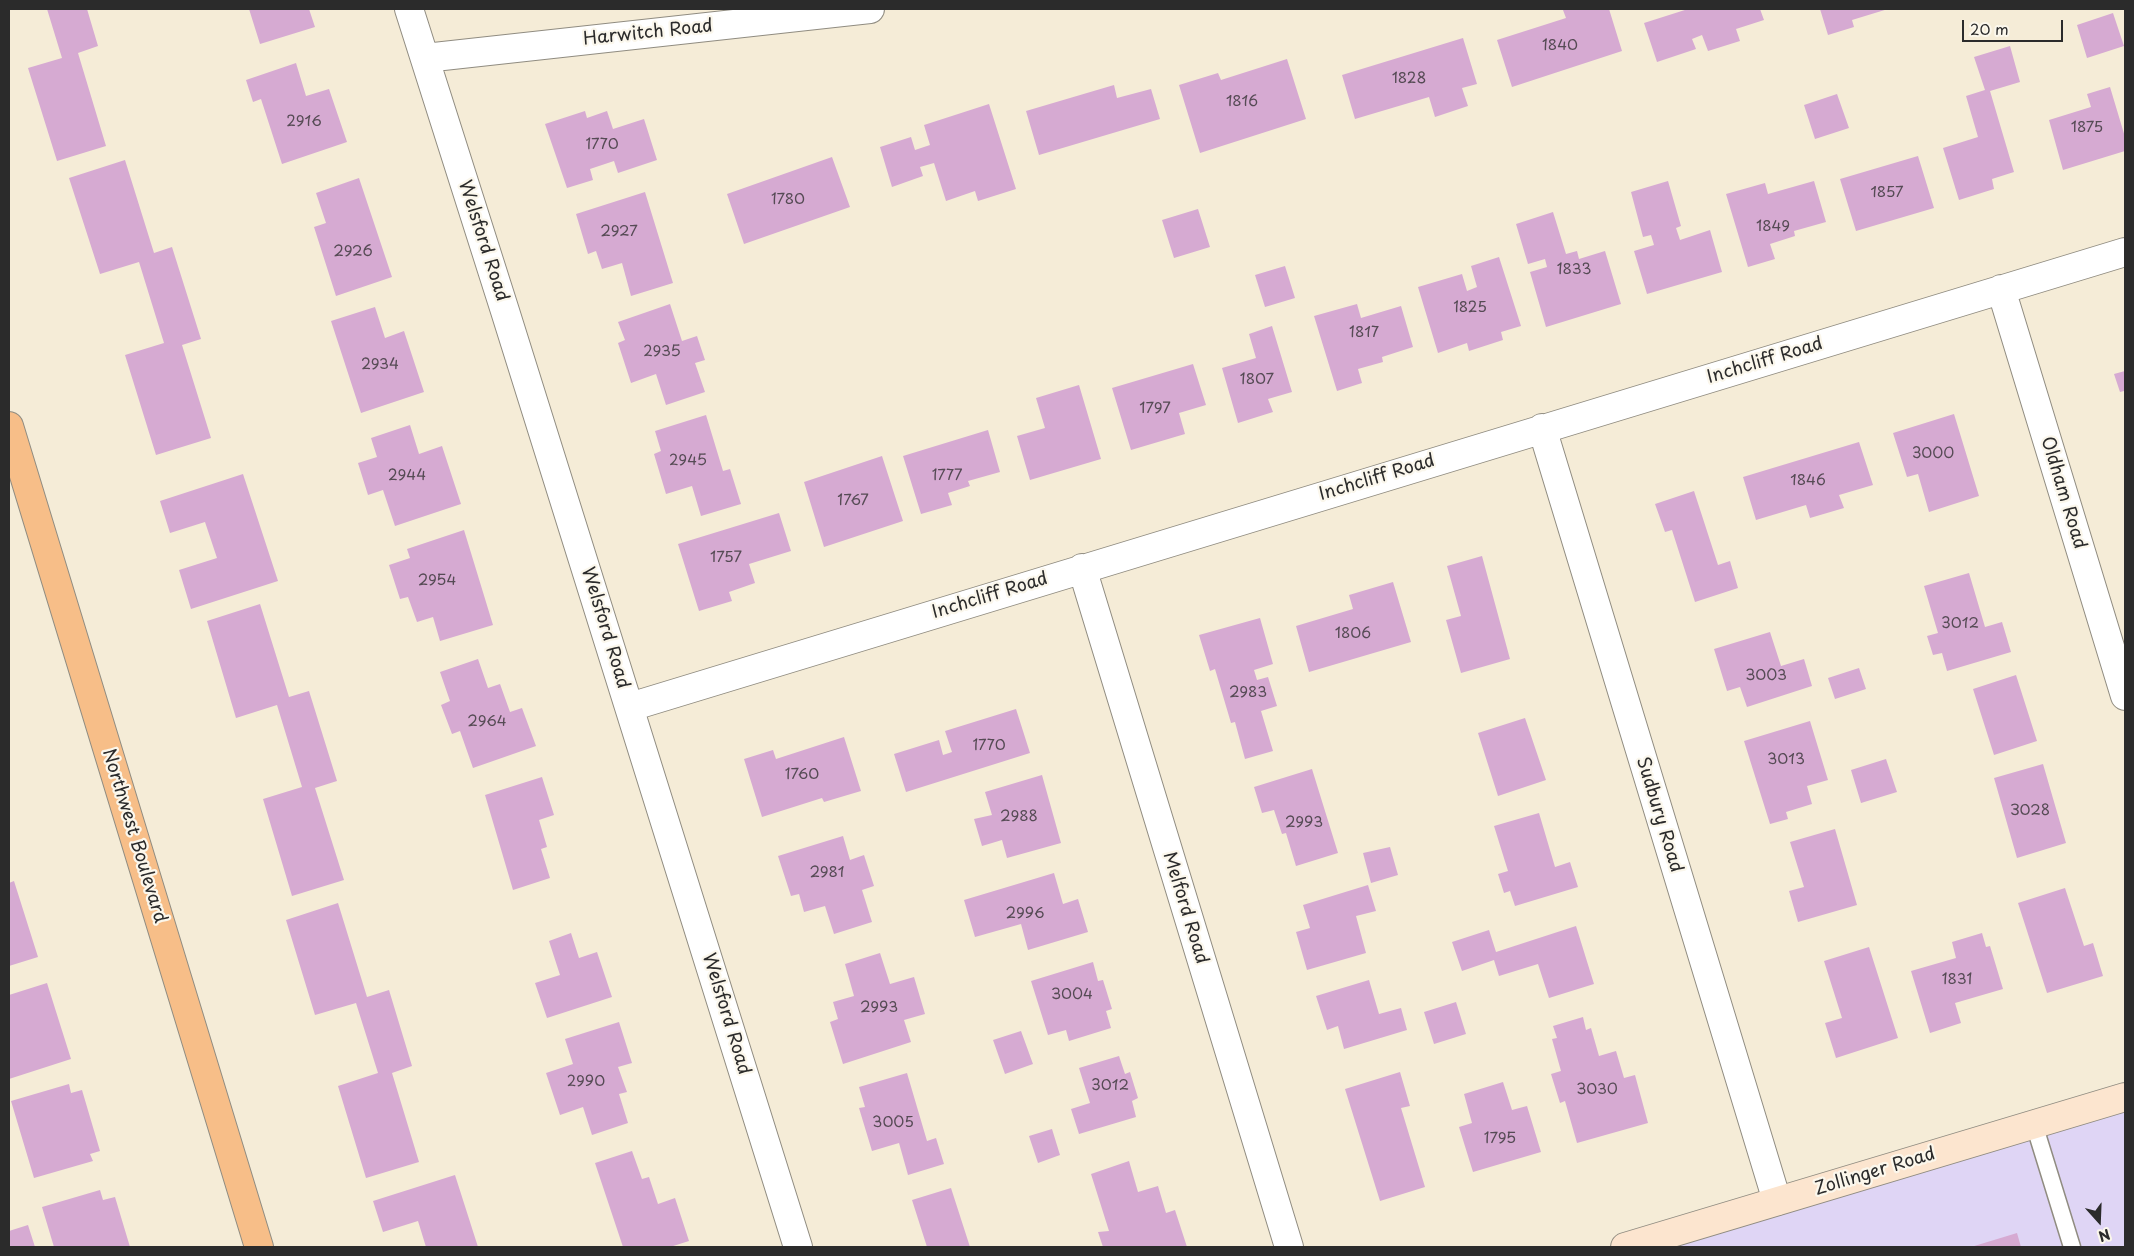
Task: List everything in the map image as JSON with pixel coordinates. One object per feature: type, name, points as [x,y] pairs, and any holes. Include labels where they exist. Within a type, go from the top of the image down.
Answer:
[{"type":"main road","name":"Northwest Boulevard","points":[[9,426],[259,1247]]},
{"type":"main road","name":"Zollinger Road","points":[[1625,1247],[2125,1097]]},
{"type":"street","name":"Welsford Road","points":[[408,9],[426,58],[798,1247]]},
{"type":"street","name":"Harwitch Road","points":[[426,58],[870,9]]},
{"type":"street","name":"Inchcliff Road","points":[[630,707],[2125,252]]},
{"type":"street","name":"Oldham Road","points":[[2000,289],[2125,696]]},
{"type":"street","name":"Sudbury Road","points":[[1542,428],[1776,1202]]},
{"type":"street","name":"Melford Road","points":[[1082,568],[1289,1247]]},
{"type":"lane","points":[[2034,1124],[2072,1247]]},
{"type":"shaded area","points":[[2125,1097],[2125,1247],[1625,1247]]},
{"type":"building","points":[[47,9],[87,9],[98,46],[78,53],[106,146],[57,161],[28,68],[62,58]]},
{"type":"building","points":[[249,9],[309,9],[315,27],[260,44]]},
{"type":"building","points":[[1609,9],[1622,51],[1512,87],[1497,40],[1566,18],[1563,10]]},
{"type":"building","points":[[1688,9],[1760,9],[1764,20],[1736,29],[1740,41],[1708,51],[1702,35],[1692,39],[1696,49],[1657,62],[1644,23]]},
{"type":"building","points":[[1820,9],[1888,9],[1852,20],[1854,27],[1828,35]]},
{"type":"building","points":[[2113,13],[2124,46],[2087,58],[2077,25]]},
{"type":"building","points":[[1463,38],[1477,84],[1462,88],[1468,106],[1435,117],[1429,97],[1355,119],[1342,75]]},
{"type":"building","points":[[2010,46],[2020,82],[1990,91],[2014,172],[1992,179],[1994,189],[1959,200],[1943,148],[1978,137],[1966,96],[1985,90],[1974,57]]},
{"type":"building","points":[[1287,59],[1306,119],[1200,153],[1179,85],[1218,73],[1221,80]]},
{"type":"building","points":[[296,63],[306,96],[329,89],[347,142],[282,164],[261,99],[253,102],[246,80]]},
{"type":"building","points":[[1114,85],[1117,98],[1151,89],[1160,119],[1039,155],[1026,111]]},
{"type":"building","points":[[2110,87],[2125,137],[2125,151],[2063,170],[2049,120],[2091,107],[2087,94]]},
{"type":"building","points":[[1837,94],[1849,128],[1815,139],[1804,105]]},
{"type":"building","points":[[989,104],[1016,189],[978,201],[975,191],[946,201],[934,163],[920,167],[923,176],[892,187],[880,147],[911,137],[915,150],[930,145],[924,125]]},
{"type":"building","points":[[585,111],[587,118],[607,111],[613,129],[644,119],[657,160],[618,173],[614,161],[590,169],[593,180],[567,188],[545,124]]},
{"type":"building","points":[[1918,156],[1934,208],[1856,231],[1840,179]]},
{"type":"building","points":[[832,157],[850,207],[744,244],[727,194]]},
{"type":"building","points":[[125,160],[154,253],[172,247],[201,339],[182,345],[211,438],[156,455],[125,355],[164,343],[139,262],[100,274],[69,178]]},
{"type":"building","points":[[359,178],[392,277],[336,296],[314,227],[326,223],[316,193]]},
{"type":"building","points":[[1668,181],[1681,226],[1676,228],[1680,240],[1710,230],[1722,272],[1647,294],[1634,251],[1654,245],[1651,235],[1643,237],[1631,192]]},
{"type":"building","points":[[1814,181],[1826,222],[1794,231],[1795,236],[1770,244],[1775,259],[1748,267],[1726,194],[1765,183],[1768,194]]},
{"type":"building","points":[[645,192],[673,283],[631,296],[622,263],[602,269],[596,251],[588,254],[576,214]]},
{"type":"building","points":[[1198,209],[1210,247],[1174,258],[1162,220]]},
{"type":"building","points":[[1553,212],[1566,254],[1577,251],[1579,259],[1605,251],[1621,304],[1546,327],[1530,272],[1547,267],[1545,259],[1528,264],[1516,224]]},
{"type":"building","points":[[1499,257],[1521,326],[1501,332],[1503,340],[1469,351],[1467,343],[1438,353],[1418,287],[1462,274],[1467,291],[1477,287],[1471,266]]},
{"type":"building","points":[[1285,266],[1295,298],[1265,307],[1255,275]]},
{"type":"building","points":[[670,304],[682,341],[697,336],[705,360],[695,363],[705,392],[666,405],[656,374],[631,383],[618,343],[625,340],[618,322]]},
{"type":"building","points":[[1357,304],[1361,318],[1401,306],[1413,347],[1382,357],[1383,362],[1358,369],[1362,383],[1337,391],[1314,316]]},
{"type":"building","points":[[375,307],[385,338],[404,331],[424,392],[361,413],[331,321]]},
{"type":"building","points":[[1272,326],[1292,392],[1268,399],[1273,412],[1238,423],[1222,368],[1256,358],[1249,334]]},
{"type":"building","points":[[1193,364],[1206,405],[1179,413],[1185,434],[1131,450],[1112,388]]},
{"type":"building","points":[[2125,371],[2125,396],[2124,391],[2120,392],[2114,374]]},
{"type":"building","points":[[1079,385],[1101,459],[1030,480],[1017,436],[1045,428],[1036,398]]},
{"type":"building","points":[[1954,414],[1979,496],[1929,512],[1918,474],[1907,477],[1893,433]]},
{"type":"building","points":[[706,415],[723,471],[730,469],[741,504],[701,516],[692,486],[666,494],[654,454],[661,451],[655,431]]},
{"type":"building","points":[[410,425],[419,454],[442,446],[461,504],[395,526],[383,490],[368,495],[358,463],[377,457],[371,438]]},
{"type":"building","points":[[988,430],[1000,472],[968,481],[970,486],[948,493],[952,505],[921,514],[903,456]]},
{"type":"building","points":[[1859,442],[1873,485],[1839,495],[1844,508],[1810,518],[1806,505],[1756,520],[1743,477]]},
{"type":"building","points":[[882,456],[903,521],[824,547],[804,482]]},
{"type":"building","points":[[243,474],[278,581],[191,609],[179,570],[217,558],[205,522],[170,533],[160,501]]},
{"type":"building","points":[[1694,491],[1718,565],[1730,561],[1738,588],[1695,602],[1672,530],[1665,532],[1655,504]]},
{"type":"building","points":[[779,513],[791,551],[749,564],[755,583],[729,592],[732,601],[699,611],[678,544]]},
{"type":"building","points":[[464,530],[493,625],[440,641],[433,617],[417,622],[408,597],[400,599],[389,565],[410,558],[407,549]]},
{"type":"building","points":[[1482,556],[1510,659],[1461,673],[1446,620],[1461,616],[1447,566]]},
{"type":"building","points":[[1969,573],[1985,627],[2002,622],[2011,652],[1947,671],[1942,653],[1933,655],[1927,636],[1938,633],[1924,586]]},
{"type":"building","points":[[1393,582],[1411,642],[1309,672],[1296,626],[1353,609],[1349,595]]},
{"type":"building","points":[[260,604],[289,697],[309,691],[337,781],[315,788],[344,880],[292,896],[263,799],[302,787],[277,705],[236,718],[207,621]]},
{"type":"building","points":[[1260,618],[1273,664],[1254,670],[1257,680],[1268,677],[1277,706],[1261,711],[1273,751],[1245,759],[1235,722],[1231,723],[1215,669],[1210,671],[1199,635]]},
{"type":"building","points":[[1770,632],[1781,666],[1804,659],[1812,686],[1747,707],[1740,687],[1727,691],[1714,649]]},
{"type":"building","points":[[478,659],[488,688],[500,684],[510,712],[522,708],[536,746],[473,768],[460,731],[452,734],[441,705],[450,701],[440,672]]},
{"type":"building","points":[[1859,668],[1866,689],[1835,699],[1828,678]]},
{"type":"building","points":[[2016,675],[2037,741],[1994,755],[1973,689]]},
{"type":"building","points":[[1016,709],[1030,753],[906,792],[894,754],[939,740],[943,755],[952,752],[945,731]]},
{"type":"building","points":[[1525,718],[1546,780],[1498,796],[1478,733]]},
{"type":"building","points":[[1810,721],[1828,780],[1807,786],[1812,804],[1786,812],[1788,819],[1770,824],[1744,741]]},
{"type":"building","points":[[844,737],[861,791],[824,802],[822,798],[762,817],[744,759],[773,750],[776,759]]},
{"type":"building","points":[[1886,759],[1897,792],[1861,803],[1851,770]]},
{"type":"building","points":[[2043,764],[2066,843],[2017,858],[1994,778]]},
{"type":"building","points":[[1312,769],[1338,853],[1296,866],[1286,833],[1282,834],[1274,810],[1262,813],[1254,787]]},
{"type":"building","points":[[1042,775],[1061,843],[1007,858],[1002,840],[982,846],[974,819],[992,815],[985,792]]},
{"type":"building","points":[[542,777],[554,815],[539,820],[547,847],[541,849],[550,878],[513,890],[485,795]]},
{"type":"building","points":[[1539,813],[1555,867],[1570,862],[1578,887],[1515,906],[1510,891],[1504,893],[1498,874],[1508,871],[1494,826]]},
{"type":"building","points":[[1835,829],[1857,905],[1798,922],[1789,891],[1804,887],[1790,842]]},
{"type":"building","points":[[843,836],[850,860],[864,855],[874,886],[862,890],[872,922],[834,934],[825,906],[804,912],[799,894],[791,896],[778,856]]},
{"type":"building","points":[[1390,847],[1398,875],[1371,883],[1363,853]]},
{"type":"building","points":[[1054,873],[1063,904],[1078,899],[1088,932],[1028,950],[1021,924],[975,937],[964,900]]},
{"type":"building","points":[[14,881],[38,957],[9,966],[9,883]]},
{"type":"building","points":[[1368,885],[1376,911],[1356,916],[1366,953],[1307,970],[1296,932],[1310,928],[1303,905]]},
{"type":"building","points":[[2065,888],[2084,946],[2093,943],[2103,976],[2047,993],[2018,903]]},
{"type":"building","points":[[338,903],[367,997],[389,990],[412,1066],[392,1073],[419,1162],[366,1178],[338,1086],[378,1073],[356,1003],[315,1015],[286,920]]},
{"type":"building","points":[[1576,926],[1594,984],[1549,998],[1538,964],[1499,976],[1494,960],[1462,971],[1452,942],[1489,930],[1496,952]]},
{"type":"building","points":[[571,933],[579,958],[597,952],[612,997],[547,1018],[535,983],[560,975],[549,941]]},
{"type":"building","points":[[1982,933],[1986,947],[1990,946],[2003,989],[1955,1003],[1961,1023],[1930,1033],[1911,971],[1956,958],[1952,942]]},
{"type":"building","points":[[1869,947],[1898,1038],[1836,1058],[1825,1023],[1842,1018],[1824,961]]},
{"type":"building","points":[[880,953],[890,984],[914,977],[925,1014],[904,1020],[911,1042],[843,1064],[830,1022],[838,1019],[833,1002],[854,996],[845,964]]},
{"type":"building","points":[[1093,962],[1098,981],[1103,980],[1112,1009],[1106,1011],[1111,1028],[1069,1041],[1066,1030],[1048,1035],[1031,981]]},
{"type":"building","points":[[1369,980],[1379,1014],[1401,1008],[1407,1030],[1344,1049],[1338,1026],[1327,1030],[1316,996]]},
{"type":"building","points":[[47,983],[71,1059],[9,1079],[9,995]]},
{"type":"building","points":[[1456,1002],[1466,1034],[1434,1044],[1424,1012]]},
{"type":"building","points":[[1583,1017],[1586,1030],[1591,1028],[1599,1056],[1616,1051],[1624,1078],[1635,1075],[1648,1123],[1577,1143],[1565,1101],[1560,1103],[1551,1074],[1561,1071],[1552,1039],[1557,1038],[1553,1026]]},
{"type":"building","points":[[619,1022],[632,1063],[618,1067],[627,1092],[619,1094],[628,1123],[592,1135],[583,1107],[560,1115],[546,1073],[573,1064],[565,1039]]},
{"type":"building","points":[[1021,1031],[1033,1064],[1005,1074],[993,1040]]},
{"type":"building","points":[[1119,1056],[1125,1074],[1130,1072],[1138,1098],[1132,1101],[1136,1117],[1079,1134],[1071,1109],[1090,1103],[1079,1068]]},
{"type":"building","points":[[1400,1072],[1410,1106],[1401,1108],[1425,1187],[1380,1201],[1345,1089]]},
{"type":"building","points":[[907,1073],[927,1141],[936,1138],[944,1164],[908,1175],[899,1143],[872,1151],[859,1108],[865,1107],[859,1087]]},
{"type":"building","points":[[1503,1082],[1512,1110],[1527,1106],[1541,1152],[1473,1172],[1459,1127],[1472,1123],[1464,1094]]},
{"type":"building","points":[[69,1084],[71,1093],[82,1090],[100,1151],[90,1154],[93,1161],[34,1178],[11,1101]]},
{"type":"building","points":[[1052,1129],[1060,1155],[1038,1163],[1029,1136]]},
{"type":"building","points":[[632,1151],[642,1179],[649,1177],[658,1204],[675,1198],[689,1241],[670,1247],[623,1247],[595,1163]]},
{"type":"building","points":[[1129,1161],[1138,1192],[1158,1186],[1166,1213],[1175,1210],[1187,1247],[1103,1247],[1098,1232],[1109,1231],[1091,1174]]},
{"type":"building","points":[[455,1175],[478,1247],[426,1247],[418,1221],[383,1232],[373,1201]]},
{"type":"building","points":[[951,1188],[970,1247],[927,1247],[912,1200]]},
{"type":"building","points":[[100,1190],[103,1200],[115,1197],[130,1247],[54,1247],[42,1207]]},
{"type":"building","points":[[28,1225],[35,1247],[9,1247],[9,1231]]},
{"type":"building","points":[[2017,1233],[2021,1247],[1971,1247]]}]
